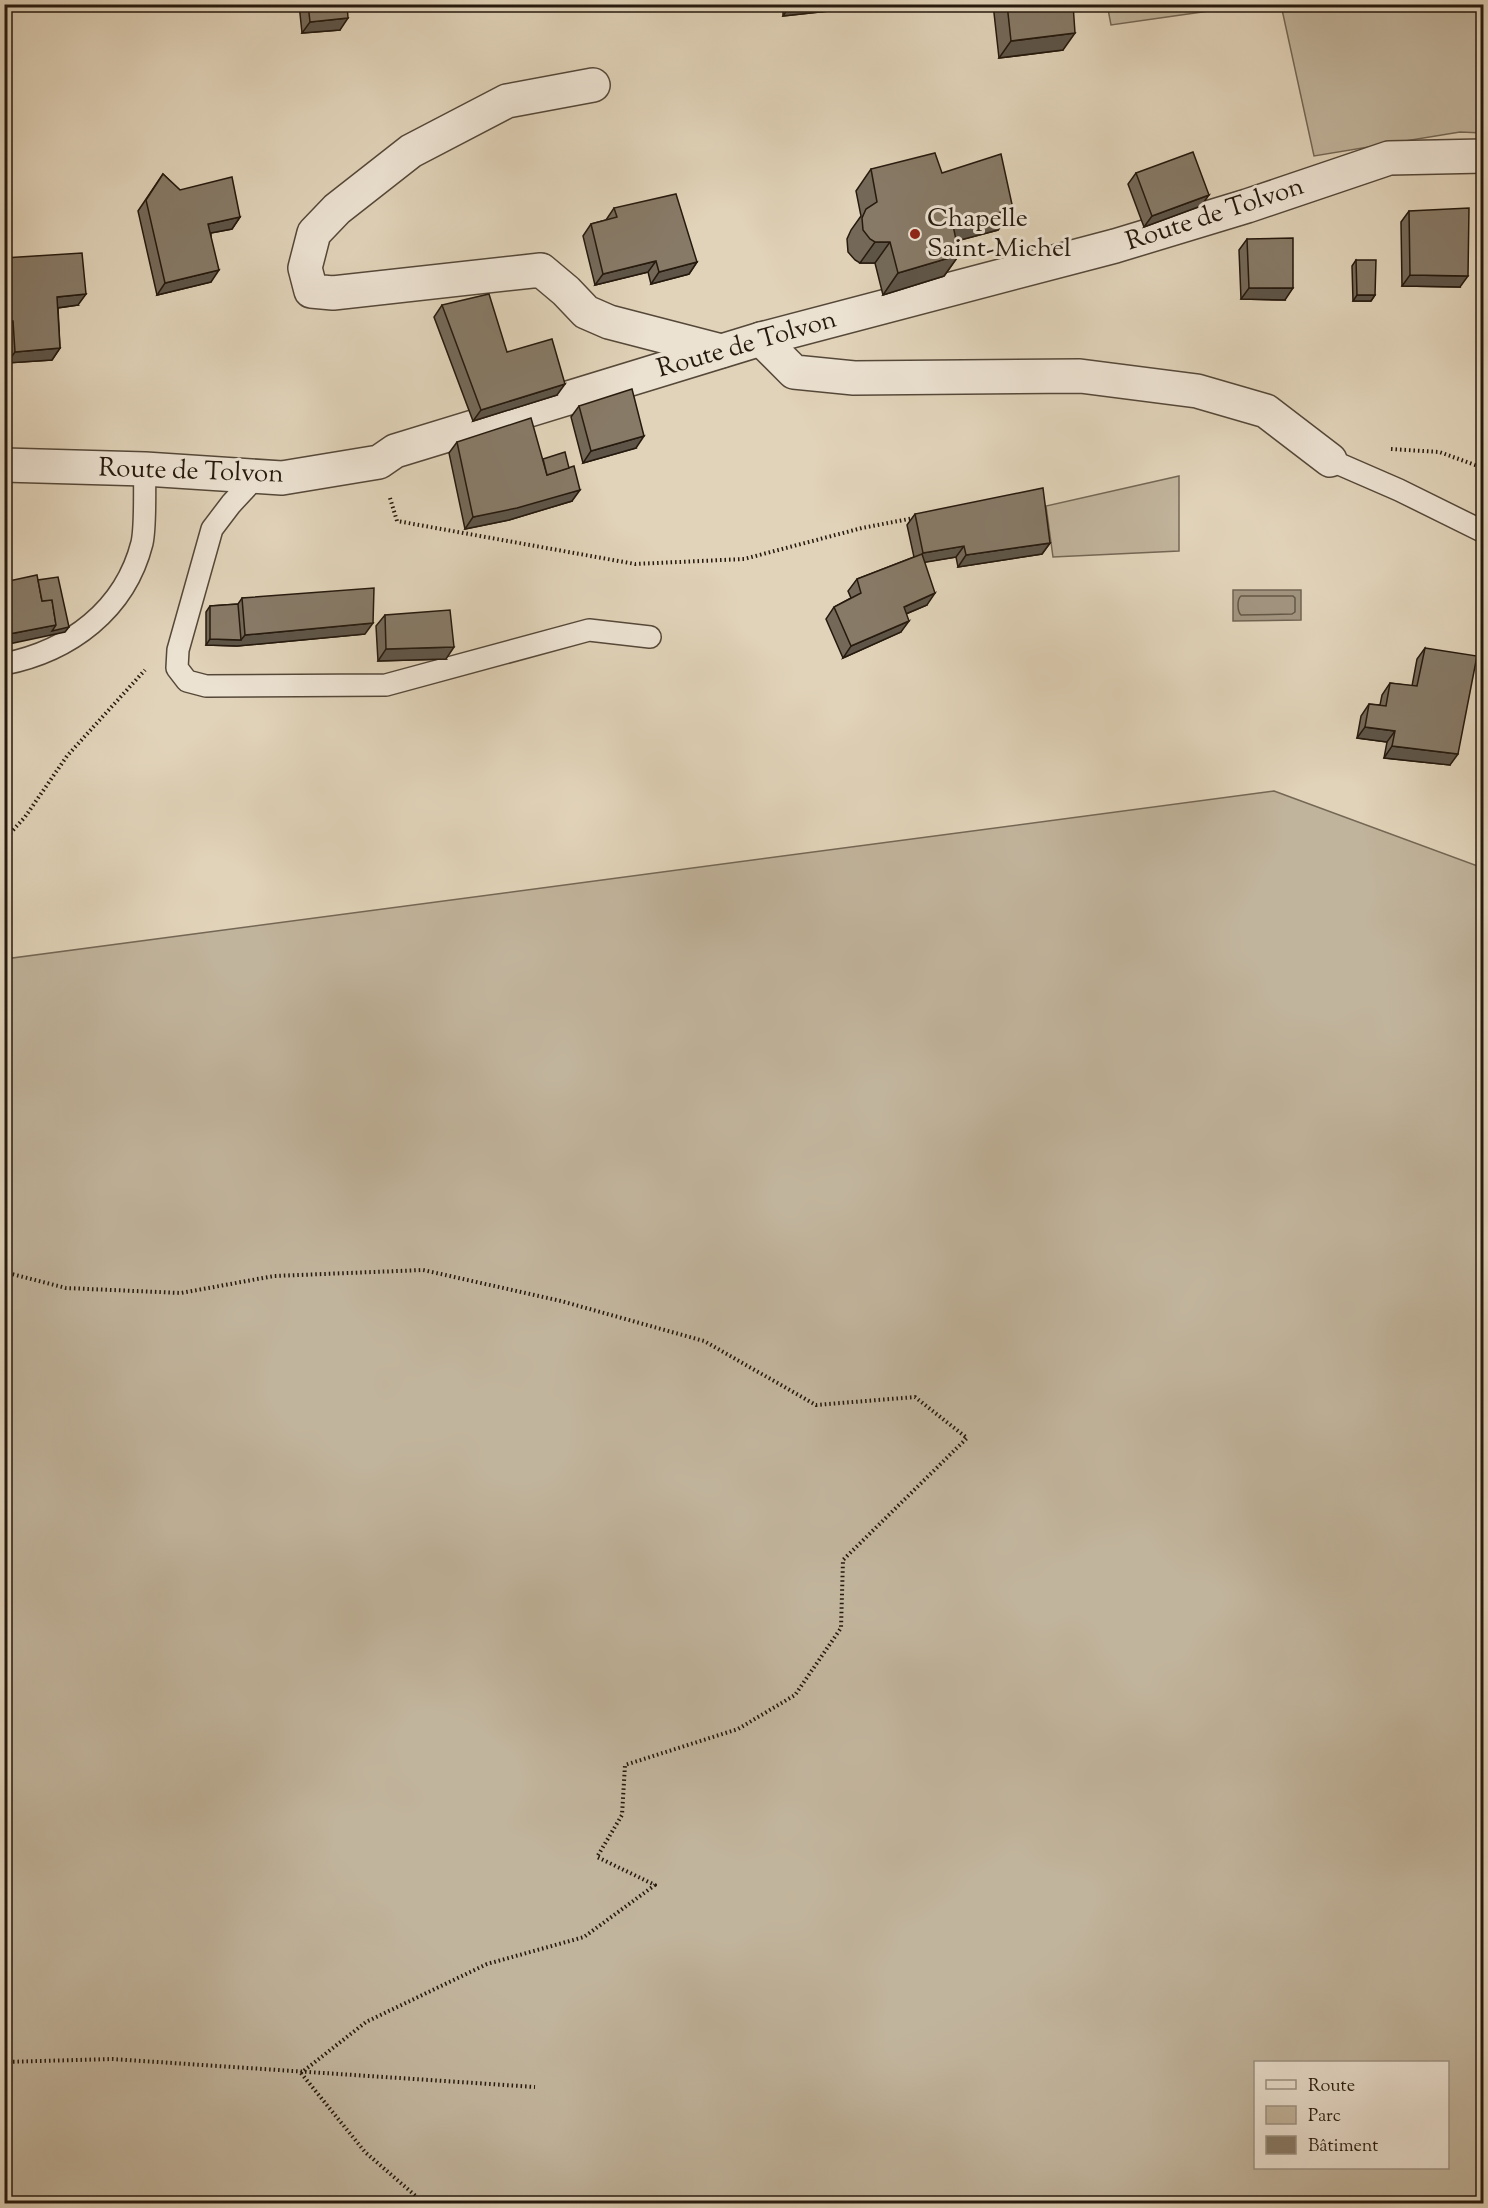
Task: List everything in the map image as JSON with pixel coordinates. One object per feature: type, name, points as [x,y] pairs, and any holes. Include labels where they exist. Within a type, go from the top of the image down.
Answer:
[{"type":"street","points":[[593,85],[507,101],[411,151],[338,209],[314,233],[305,268],[311,291],[333,293],[541,270],[586,312],[609,322],[721,351]]},
{"type":"street","name":"Route de Tolvon","points":[[4,465],[145,469],[282,478],[379,462],[395,451],[721,351],[1115,246],[1247,206],[1389,158],[1484,156]]},
{"type":"street","points":[[761,339],[794,372],[854,378],[1080,376],[1197,391],[1266,411],[1330,460]]},
{"type":"lane","points":[[1330,460],[1399,490],[1484,532]]},
{"type":"lane","points":[[4,664],[27,659],[67,643],[105,613],[130,574],[142,541],[145,469]]},
{"type":"lane","points":[[256,477],[231,504],[212,530],[178,650],[177,668],[187,681],[207,686],[386,685],[589,630],[650,637]]},
{"type":"path","points":[[1387,448],[1439,452],[1484,468]]},
{"type":"path","points":[[379,462],[397,521],[635,564],[744,560],[862,528],[918,517]]},
{"type":"path","points":[[4,840],[25,818],[67,756],[155,659],[178,650]]},
{"type":"path","points":[[4,1272],[66,1288],[181,1293],[274,1276],[423,1270],[561,1301],[704,1341],[816,1405],[915,1397],[967,1438],[843,1560],[841,1628],[795,1695],[738,1729],[625,1765],[622,1815],[597,1857],[654,1885],[585,1937],[487,1964],[366,2022],[301,2073]]},
{"type":"path","points":[[4,2062],[112,2060],[535,2087]]},
{"type":"path","points":[[301,2073],[365,2152],[425,2204]]},
{"type":"green space","points":[[1107,4],[1251,4],[1251,5],[1111,25]]},
{"type":"green space","points":[[1281,5],[1483,5],[1483,133],[1460,132],[1314,156]]},
{"type":"green space","points":[[1179,476],[1179,551],[1053,557],[1046,506]]},
{"type":"green space","points":[[1274,791],[1483,868],[1483,2203],[5,2203],[5,959]]},
{"type":"water","points":[[1233,590],[1301,590],[1301,620],[1233,621]]},
{"type":"building","points":[[308,4],[347,4],[348,18],[310,22]]},
{"type":"building","points":[[1007,4],[1073,4],[1075,33],[1011,41]]},
{"type":"building","points":[[1193,152],[1209,195],[1152,216],[1136,173]]},
{"type":"building","name":"Chapelle Saint-Michel","points":[[935,153],[942,173],[1001,154],[1013,209],[953,225],[959,255],[898,273],[890,242],[875,242],[863,230],[862,218],[866,209],[877,202],[871,169]]},
{"type":"building","points":[[163,174],[180,190],[232,177],[240,217],[208,224],[219,270],[165,283],[146,200]]},
{"type":"building","points":[[676,194],[697,262],[659,272],[656,261],[603,274],[591,224],[617,217],[614,208]]},
{"type":"building","points":[[1482,203],[1484,203],[1484,227],[1481,226]]},
{"type":"building","points":[[1469,208],[1468,276],[1410,275],[1409,211]]},
{"type":"building","points":[[1293,238],[1293,288],[1249,288],[1247,239]]},
{"type":"building","points":[[82,253],[86,294],[57,297],[60,348],[15,352],[13,321],[4,322],[4,258]]},
{"type":"building","points":[[1356,260],[1376,260],[1375,295],[1357,295]]},
{"type":"building","points":[[489,294],[507,352],[552,339],[565,384],[481,410],[442,305]]},
{"type":"building","points":[[632,389],[644,436],[591,451],[579,406]]},
{"type":"building","points":[[531,418],[547,475],[574,466],[580,490],[517,508],[473,517],[457,442]]},
{"type":"building","points":[[565,452],[569,468],[547,475],[543,459]]},
{"type":"building","points":[[1043,488],[1050,543],[966,555],[964,546],[923,553],[915,514]]},
{"type":"building","points":[[922,554],[935,593],[904,607],[909,621],[851,646],[834,607],[861,593],[857,579]]},
{"type":"building","points":[[37,575],[42,601],[52,600],[56,625],[4,635],[4,582]]},
{"type":"building","points":[[58,577],[69,627],[52,631],[56,625],[52,600],[42,601],[38,580]]},
{"type":"building","points":[[374,588],[373,623],[245,635],[242,598]]},
{"type":"building","points":[[238,604],[241,640],[210,639],[210,606]]},
{"type":"building","points":[[450,610],[454,647],[386,649],[385,615]]},
{"type":"building","points":[[1425,648],[1477,656],[1458,754],[1392,746],[1395,731],[1365,727],[1369,704],[1386,706],[1390,683],[1417,686]]},
{"type":"place","name":"Chapelle Saint-Michel","points":[[915,234]]}]
